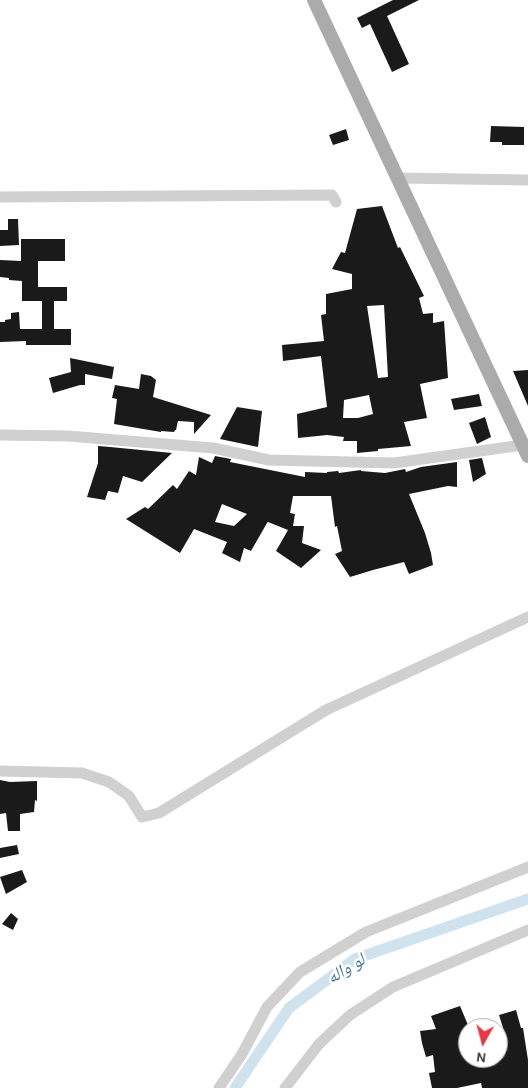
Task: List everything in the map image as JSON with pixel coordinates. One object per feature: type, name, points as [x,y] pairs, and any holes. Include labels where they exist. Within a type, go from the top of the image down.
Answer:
[{"type":"main road","points":[[314,0],[526,451]]},
{"type":"street","points":[[398,178],[528,180]]},
{"type":"street","points":[[0,197],[332,195],[336,202]]},
{"type":"street","points":[[0,435],[68,436],[213,448],[269,460],[394,463],[526,451]]},
{"type":"street","points":[[0,771],[82,773],[109,782],[129,796],[142,817],[159,813],[326,710],[528,617]]},
{"type":"street","points":[[219,1088],[242,1054],[267,1007],[300,972],[366,932],[528,867]]},
{"type":"street","points":[[285,1088],[319,1044],[350,1014],[393,987],[528,930]]},
{"type":"building","points":[[393,0],[419,0],[387,16],[409,64],[392,72],[370,24],[362,28],[357,18]]},
{"type":"building","points":[[491,126],[524,127],[524,145],[502,145],[502,142],[490,142]]},
{"type":"building","points":[[346,129],[349,140],[333,145],[329,135]]},
{"type":"building","points":[[382,206],[398,248],[400,247],[424,296],[419,298],[423,314],[433,313],[433,323],[444,321],[448,378],[420,384],[427,418],[404,422],[411,446],[357,453],[357,441],[343,441],[344,437],[327,435],[298,438],[297,414],[327,407],[321,356],[283,361],[282,345],[324,341],[321,315],[326,314],[326,294],[352,289],[352,274],[332,269],[341,252],[345,253],[357,209]],"holes":[[[384,305],[388,377],[378,378],[367,306]],[[369,395],[373,414],[358,418],[343,418],[344,400]]]},
{"type":"building","points":[[8,219],[18,219],[19,245],[0,246],[0,230],[8,230]]},
{"type":"building","points":[[21,239],[65,239],[65,261],[38,261],[38,287],[67,287],[67,301],[54,301],[54,329],[71,329],[71,345],[26,345],[26,341],[0,342],[0,322],[11,319],[11,313],[19,312],[20,329],[42,329],[42,301],[22,301],[22,281],[0,277],[0,260],[21,261]]},
{"type":"building","points":[[70,358],[114,367],[112,379],[85,374],[85,385],[53,393],[49,378],[71,372]]},
{"type":"building","points":[[528,370],[528,406],[513,371]]},
{"type":"building","points":[[141,374],[151,376],[156,380],[153,397],[211,415],[194,434],[194,422],[178,421],[174,432],[161,432],[114,424],[117,399],[112,398],[115,385],[139,389]]},
{"type":"building","points":[[479,394],[482,406],[454,410],[451,399]]},
{"type":"building","points":[[237,407],[262,411],[258,447],[220,439]]},
{"type":"building","points":[[485,417],[491,437],[477,444],[469,423]]},
{"type":"building","points":[[98,446],[172,453],[142,482],[123,476],[118,493],[108,491],[105,500],[87,497],[98,463]]},
{"type":"building","points":[[215,456],[231,459],[230,462],[305,477],[305,472],[327,473],[338,471],[339,473],[361,470],[385,473],[405,469],[406,472],[421,467],[457,462],[457,487],[448,486],[409,494],[425,533],[433,565],[409,574],[404,562],[350,577],[335,554],[342,551],[337,526],[335,527],[331,496],[293,496],[290,513],[295,514],[293,526],[304,526],[302,543],[321,550],[301,568],[276,551],[288,530],[268,522],[251,551],[244,548],[240,562],[222,553],[227,542],[194,529],[180,553],[126,519],[145,507],[148,509],[173,485],[177,489],[189,471],[196,475],[199,457],[212,463]],"holes":[[[222,504],[247,514],[234,526],[215,522]]]},
{"type":"building","points":[[482,458],[486,474],[473,482],[469,460]]},
{"type":"building","points":[[0,780],[10,782],[37,781],[37,801],[35,800],[34,812],[20,814],[20,831],[8,831],[6,813],[0,814]]},
{"type":"building","points":[[17,845],[19,854],[0,858],[0,848]]},
{"type":"building","points":[[22,870],[27,882],[6,894],[0,877]]},
{"type":"building","points":[[11,913],[18,919],[13,930],[2,924]]},
{"type":"building","points":[[460,1006],[465,1018],[458,1018],[458,1068],[508,1068],[508,1018],[500,1018],[499,1015],[516,1010],[521,1028],[523,1028],[528,1060],[528,1088],[482,1088],[481,1083],[457,1088],[432,1088],[429,1073],[435,1072],[433,1055],[426,1057],[420,1031],[436,1029],[431,1016]]},
{"type":"waterway","name":"لو واله","points":[[235,1088],[289,1008],[355,959],[528,899]]}]
